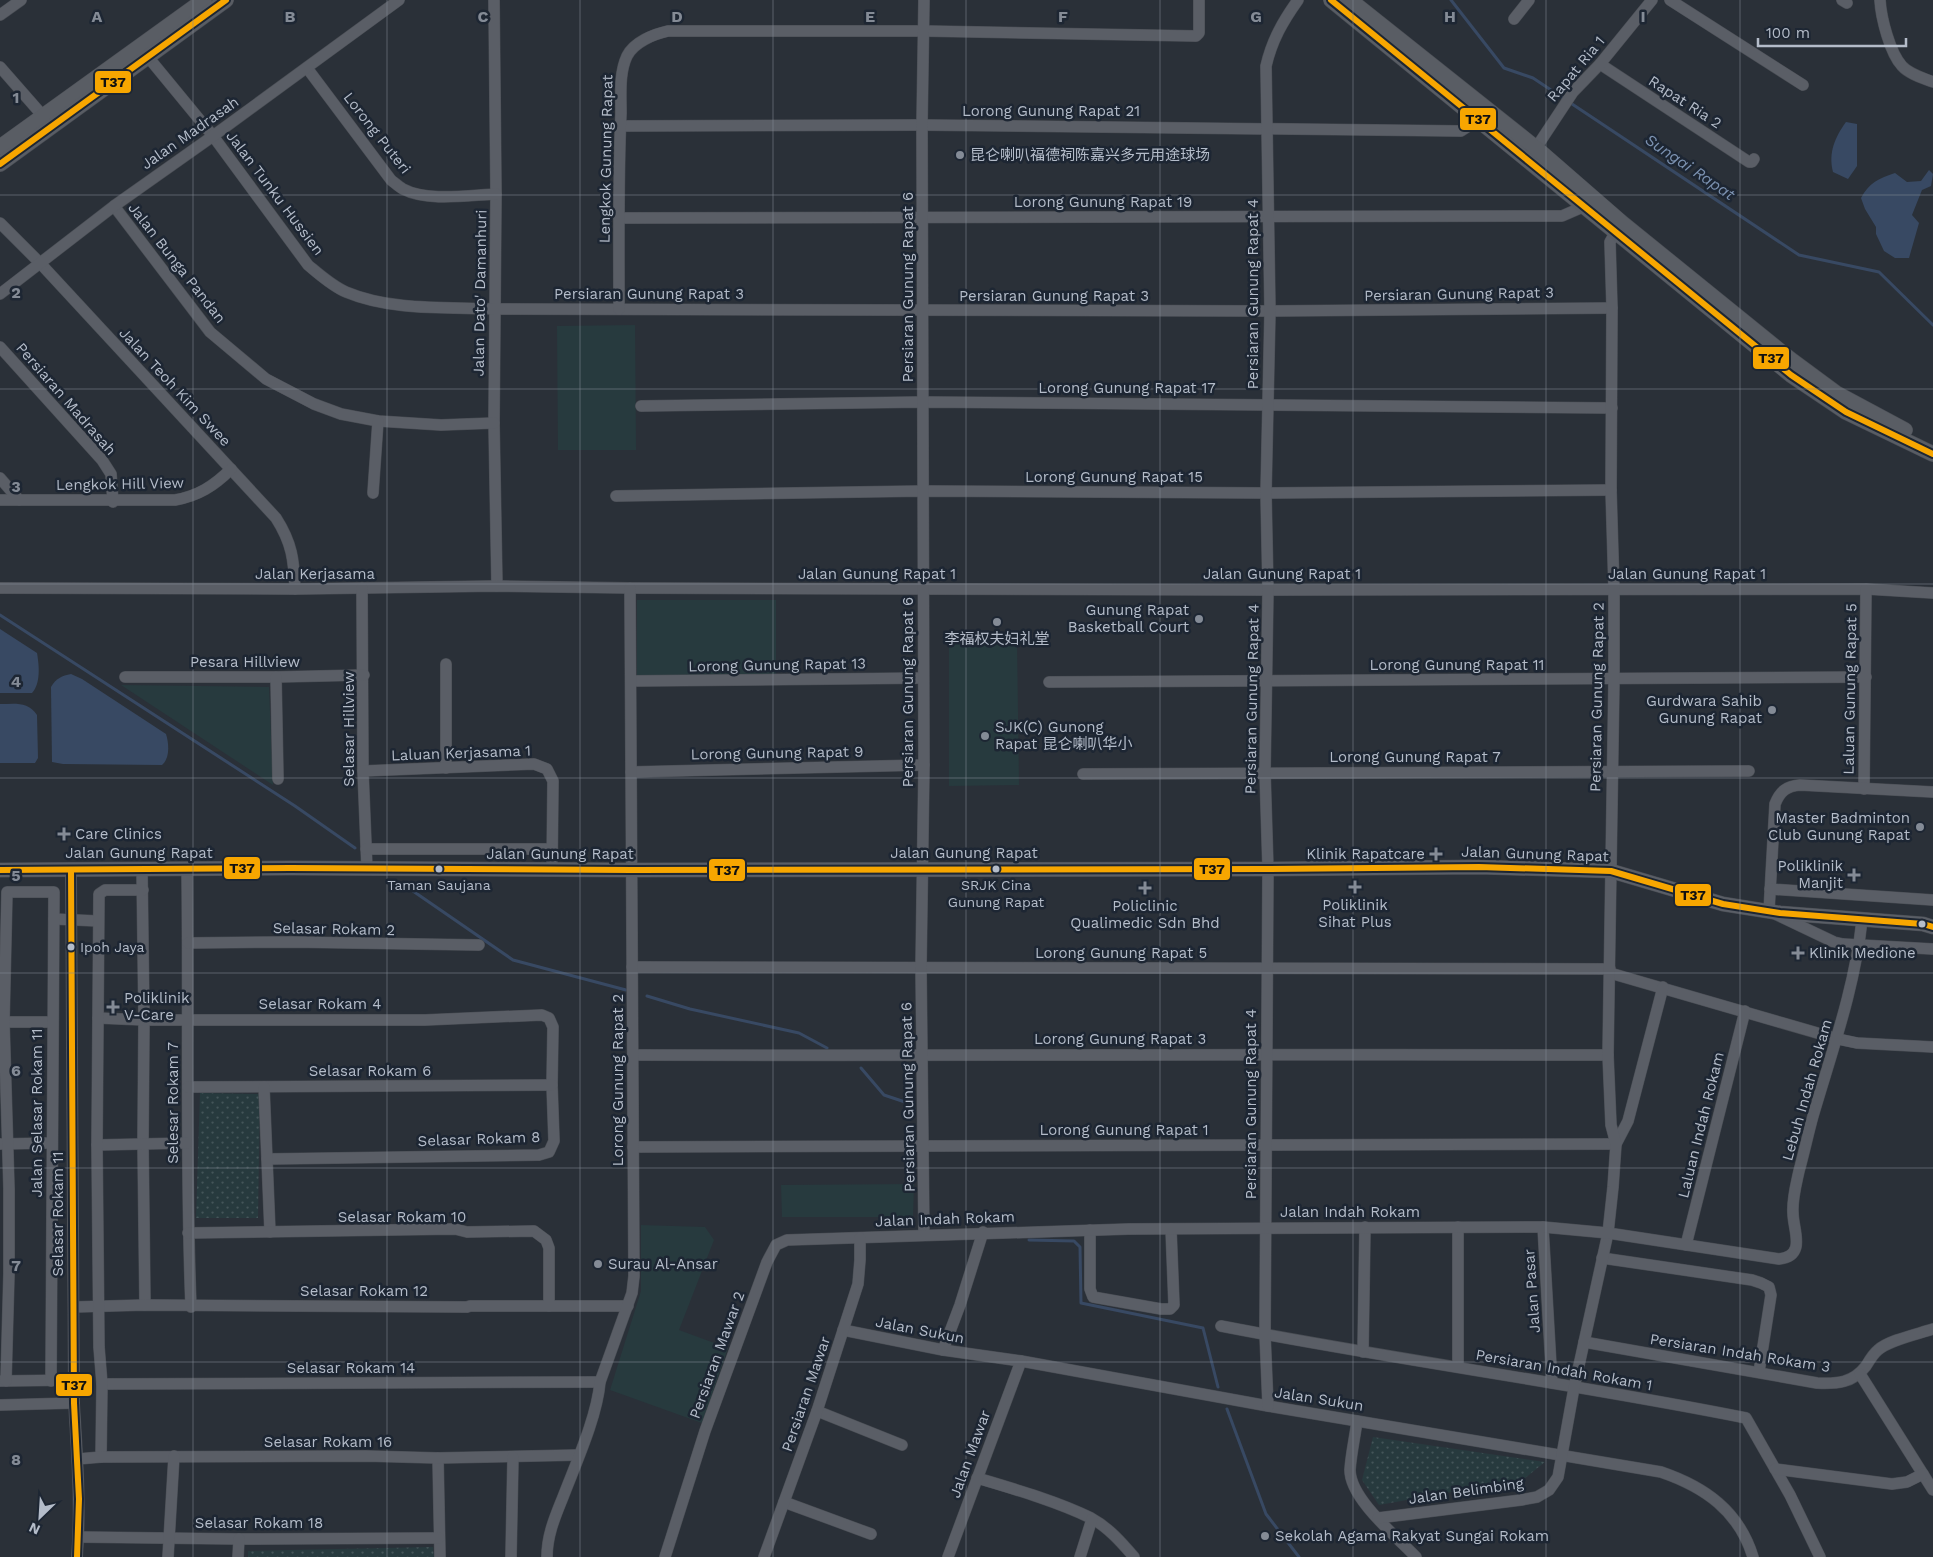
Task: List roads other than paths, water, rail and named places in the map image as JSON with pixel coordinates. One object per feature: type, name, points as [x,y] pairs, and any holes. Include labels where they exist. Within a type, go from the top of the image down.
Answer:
[{"type":"main road","points":[[1331,0],[1478,120],[1531,154],[1585,206],[1618,227],[1836,393],[1933,444]]},
{"type":"main road","points":[[1350,0],[1770,358],[1830,403],[1933,454]]},
{"type":"main road","points":[[0,164],[148,56],[213,2]]},
{"type":"main road","points":[[0,147],[213,2]]},
{"type":"street","points":[[0,15],[21,0]]},
{"type":"street","name":"Jalan Madrasah","points":[[0,294],[114,206],[399,0]]},
{"type":"street","name":"Jalan Dato' Damanhuri","points":[[494,0],[496,586]]},
{"type":"street","name":"Persiaran Gunung Rapat 6","points":[[924,0],[922,125],[924,216],[922,402],[924,765],[921,967],[924,1235]]},
{"type":"street","name":"Lengkok Gunung Rapat","points":[[619,309],[620,126],[623,67],[628,54],[642,41],[655,33],[668,30],[925,31],[1196,36],[1199,33],[1199,0]]},
{"type":"street","name":"Persiaran Gunung Rapat 4","points":[[1268,1406],[1265,1334],[1268,870],[1265,772],[1268,590],[1266,493],[1270,311],[1269,128],[1266,66],[1270,48],[1280,26],[1298,0]]},
{"type":"street","points":[[1514,19],[1529,0]]},
{"type":"street","name":"Rapat Ria 1","points":[[1531,154],[1573,92],[1600,64],[1652,0]]},
{"type":"street","points":[[1670,0],[1803,85]]},
{"type":"street","points":[[1880,0],[1882,19],[1896,58],[1902,67],[1917,76],[1933,82]]},
{"type":"street","name":"Jalan Tunku Hussien","points":[[148,56],[213,136],[308,265],[344,291],[363,298],[404,306],[495,309]]},
{"type":"street","name":"Rapat Ria 2","points":[[1600,64],[1748,162],[1752,162],[1754,158]]},
{"type":"street","points":[[0,66],[43,116]]},
{"type":"street","name":"Lorong Puteri","points":[[307,68],[391,180],[403,189],[417,195],[433,196],[496,194]]},
{"type":"street","name":"Lorong Gunung Rapat 21","points":[[620,126],[922,125],[1461,131],[1478,120]]},
{"type":"street","name":"Jalan Bunga Pandan","points":[[114,206],[210,332],[266,379],[314,404],[342,414],[378,421],[441,425],[494,423]]},
{"type":"street","name":"Lorong Gunung Rapat 19","points":[[619,218],[1562,216],[1585,206]]},
{"type":"street","name":"Jalan Teoh Kim Swee","points":[[0,223],[40,263],[276,518],[286,534],[292,549],[295,589]]},
{"type":"street","name":"Persiaran Gunung Rapat 2","points":[[1563,1456],[1574,1388],[1608,1233],[1614,1187],[1616,1144],[1611,1125],[1608,1055],[1611,771],[1614,679],[1610,242],[1618,227]]},
{"type":"street","name":"Persiaran Gunung Rapat 3","points":[[495,309],[1270,311],[1612,308]]},
{"type":"street","name":"Persiaran Madrasah","points":[[0,346],[102,460],[111,474],[113,502]]},
{"type":"street","name":"Lorong Gunung Rapat 17","points":[[641,406],[922,402],[1612,408]]},
{"type":"street","points":[[373,493],[378,421]]},
{"type":"street","name":"Lengkok Hill View","points":[[0,500],[113,502],[175,500],[192,497],[213,485],[231,469]]},
{"type":"street","points":[[0,478],[19,500]]},
{"type":"street","name":"Lorong Gunung Rapat 15","points":[[616,496],[923,492],[1266,493],[1611,490]]},
{"type":"street","name":"Jalan Kerjasama","points":[[0,588],[295,589],[496,586],[630,588]]},
{"type":"street","name":"Selasar Hillview","points":[[362,588],[364,675],[363,771],[367,869]]},
{"type":"street","name":"Jalan Gunung Rapat 1","points":[[630,588],[1866,589],[1933,593]]},
{"type":"street","name":"Lorong Gunung Rapat 2","points":[[547,1557],[549,1534],[599,1395],[600,1382],[632,1293],[634,1276],[630,588]]},
{"type":"street","name":"Laluan Gunung Rapat 5","points":[[1864,789],[1866,589]]},
{"type":"street","points":[[446,664],[446,768]]},
{"type":"street","name":"Pesara Hillview","points":[[126,677],[364,675]]},
{"type":"street","points":[[276,677],[278,779]]},
{"type":"street","name":"Lorong Gunung Rapat 11","points":[[1049,682],[1866,677]]},
{"type":"street","name":"Lorong Gunung Rapat 13","points":[[631,681],[923,678]]},
{"type":"street","name":"Laluan Kerjasama 1","points":[[363,771],[534,764],[547,769],[553,781],[552,870]]},
{"type":"street","name":"Lorong Gunung Rapat 9","points":[[631,772],[924,765]]},
{"type":"street","name":"Lorong Gunung Rapat 7","points":[[1082,774],[1748,771]]},
{"type":"street","points":[[1933,792],[1800,785],[1784,789],[1775,804],[1769,911],[1834,942],[1877,947],[1933,949]]},
{"type":"street","points":[[366,849],[552,849]]},
{"type":"street","name":"Jalan Gunung Rapat","points":[[0,870],[1268,870],[1479,867],[1611,871],[1723,904],[1769,911],[1930,925]]},
{"type":"street","points":[[142,869],[145,1305]]},
{"type":"street","name":"Selesar Rokam 7","points":[[187,869],[187,1144],[191,1307]]},
{"type":"street","name":"Selasar Rokam 11","points":[[71,870],[74,1403],[78,1459],[79,1537],[77,1557]]},
{"type":"street","points":[[1770,889],[1933,900]]},
{"type":"street","points":[[101,1457],[102,1384],[99,1347],[100,1307],[96,1145],[99,894],[105,890],[143,890]]},
{"type":"street","name":"Jalan Selasar Rokam 11","points":[[2,1022],[7,892],[54,892],[50,1381]]},
{"type":"street","points":[[54,919],[98,922]]},
{"type":"street","name":"Lebuh Indah Rokam","points":[[1779,1259],[1788,1258],[1794,1252],[1797,1243],[1793,1214],[1794,1196],[1813,1116],[1838,1039],[1860,945],[1862,920]]},
{"type":"street","name":"Selasar Rokam 2","points":[[188,943],[292,942],[479,945]]},
{"type":"street","name":"Lorong Gunung Rapat 5","points":[[632,967],[1266,968],[1610,971],[1663,987]]},
{"type":"street","points":[[1663,987],[1838,1039],[1857,1043],[1933,1047]]},
{"type":"street","name":"Persiaran Gunung Rapat 2","points":[[1616,1144],[1628,1121],[1663,987]]},
{"type":"street","name":"Laluan Indah Rokam","points":[[1686,1245],[1745,1011]]},
{"type":"street","name":"Selasar Rokam 4","points":[[98,1018],[144,1020],[425,1020],[542,1015]]},
{"type":"street","name":"Selasar Rokam 8","points":[[267,1159],[539,1155],[549,1152],[554,1141],[552,1085],[553,1027],[549,1018],[542,1015]]},
{"type":"street","points":[[52,1022],[2,1022],[9,1273],[3,1381],[75,1380]]},
{"type":"street","name":"Lorong Gunung Rapat 3","points":[[633,1055],[922,1056],[1266,1053],[1608,1055]]},
{"type":"street","name":"Selasar Rokam 6","points":[[188,1087],[552,1085]]},
{"type":"street","points":[[264,1086],[270,1232]]},
{"type":"street","points":[[4,1144],[51,1143]]},
{"type":"street","points":[[96,1145],[187,1144]]},
{"type":"street","name":"Lorong Gunung Rapat 1","points":[[633,1147],[1616,1144]]},
{"type":"street","points":[[51,1221],[73,1219]]},
{"type":"street","points":[[1363,1352],[1365,1227]]},
{"type":"street","points":[[1458,1227],[1458,1367]]},
{"type":"street","name":"Jalan Indah Rokam","points":[[860,1238],[983,1232],[1090,1230],[1543,1227],[1608,1233],[1779,1259]]},
{"type":"street","name":"Jalan Pasar","points":[[1543,1227],[1552,1383]]},
{"type":"street","name":"Selasar Rokam 10","points":[[188,1233],[455,1229],[467,1232],[534,1231],[546,1240],[549,1248],[549,1306]]},
{"type":"street","points":[[1090,1230],[1090,1289],[1093,1297],[1146,1307],[1170,1308],[1174,1305],[1172,1229]]},
{"type":"street","points":[[943,1350],[960,1305],[983,1232]]},
{"type":"street","name":"Persiaran Mawar","points":[[764,1557],[817,1411],[858,1284],[860,1238]]},
{"type":"street","name":"Persiaran Mawar 2","points":[[665,1557],[705,1431],[766,1262],[776,1245],[787,1240],[860,1238]]},
{"type":"street","points":[[1602,1258],[1752,1280],[1761,1282],[1768,1287],[1771,1294],[1759,1372]]},
{"type":"street","name":"Selasar Rokam 12","points":[[74,1307],[145,1305],[191,1307],[628,1306]]},
{"type":"street","name":"Persiaran Indah Rokam 1","points":[[1221,1326],[1746,1418],[1775,1469],[1820,1557]]},
{"type":"street","name":"Jalan Sukun","points":[[843,1330],[943,1350],[1021,1361],[1268,1406],[1639,1467],[1684,1480],[1704,1491],[1723,1507],[1738,1524],[1750,1545],[1753,1557]]},
{"type":"street","points":[[1933,1330],[1903,1338],[1878,1350],[1860,1374],[1933,1490]]},
{"type":"street","name":"Persiaran Indah Rokam 3","points":[[1584,1342],[1817,1383],[1833,1384],[1846,1382],[1860,1374]]},
{"type":"street","name":"Jalan Mawar","points":[[948,1557],[1021,1361]]},
{"type":"street","name":"Selasar Rokam 14","points":[[102,1384],[600,1382]]},
{"type":"street","points":[[0,1406],[74,1403]]},
{"type":"street","points":[[817,1411],[902,1445]]},
{"type":"street","points":[[1357,1421],[1350,1471],[1358,1496],[1416,1557]]},
{"type":"street","name":"Selasar Rokam 16","points":[[78,1459],[174,1456],[438,1458],[579,1455]]},
{"type":"street","points":[[168,1557],[174,1456]]},
{"type":"street","name":"Jalan Belimbing","points":[[1378,1518],[1537,1497],[1549,1490],[1558,1477],[1563,1456]]},
{"type":"street","points":[[511,1557],[513,1457]]},
{"type":"street","points":[[438,1458],[440,1557]]},
{"type":"street","points":[[1775,1469],[1892,1484],[1907,1482],[1923,1474]]},
{"type":"street","points":[[977,1478],[1034,1495],[1092,1519],[1120,1539],[1134,1557]]},
{"type":"street","points":[[784,1502],[872,1534]]},
{"type":"street","points":[[1080,1557],[1092,1519]]},
{"type":"street","name":"Selasar Rokam 18","points":[[79,1537],[239,1539],[439,1538]]},
{"type":"street","points":[[238,1557],[239,1539]]},
{"type":"water","points":[[1846,122],[1857,124],[1857,166],[1848,179],[1833,172],[1831,158],[1836,139]]},
{"type":"water","points":[[1929,170],[1933,174],[1931,186],[1922,190],[1912,215],[1919,223],[1909,258],[1895,258],[1884,251],[1876,234],[1876,227],[1865,209],[1861,198],[1871,185],[1884,177],[1895,173],[1907,182],[1921,181]]},
{"type":"water","points":[[0,629],[37,653],[38,679],[32,693],[0,693]]},
{"type":"water","points":[[71,674],[82,679],[166,734],[168,751],[165,762],[162,765],[63,764],[52,762],[51,687],[55,681]]},
{"type":"water","points":[[0,704],[25,705],[30,707],[37,715],[38,758],[35,763],[0,763]]},
{"type":"waterway","name":"Sungai Rapat","points":[[1451,0],[1504,68],[1533,78],[1799,255],[1879,272],[1933,325]]},
{"type":"waterway","points":[[0,615],[295,806],[355,848]]},
{"type":"waterway","points":[[410,889],[513,960],[626,990]]},
{"type":"waterway","points":[[647,996],[690,1009],[799,1033],[827,1048]]},
{"type":"waterway","points":[[861,1068],[884,1095],[905,1102],[914,1109]]},
{"type":"waterway","points":[[1029,1240],[1074,1241],[1080,1247],[1081,1303],[1203,1328],[1218,1387]]},
{"type":"waterway","points":[[1227,1409],[1266,1514],[1299,1557]]},
{"type":"place","name":"昆仑喇叭福德祠陈嘉兴多元用途球场","points":[[960,155]]},
{"type":"place","name":"Gunung Rapat Basketball Court","points":[[1199,619]]},
{"type":"place","name":"李福权夫妇礼堂","points":[[997,622]]},
{"type":"place","name":"Gurdwara Sahib Gunung Rapat","points":[[1772,710]]},
{"type":"place","name":"SJK(C) Gunong Rapat 昆仑喇叭华小","points":[[985,736]]},
{"type":"place","name":"Master Badminton Club Gunung Rapat","points":[[1920,827]]},
{"type":"place","name":"Care Clinics","points":[[64,834]]},
{"type":"place","name":"Klinik Rapatcare","points":[[1436,854]]},
{"type":"place","name":"Taman Saujana","points":[[439,869]]},
{"type":"place","name":"SRJK Cina Gunung Rapat","points":[[996,869]]},
{"type":"place","name":"Poliklinik Manjit","points":[[1854,875]]},
{"type":"place","name":"Poliklinik Sihat Plus","points":[[1355,887]]},
{"type":"place","name":"Policlinic Qualimedic Sdn Bhd","points":[[1145,888]]},
{"type":"place","name":"Ipoh Jaya","points":[[71,947]]},
{"type":"place","name":"Klinik Medione","points":[[1798,953]]},
{"type":"place","name":"Poliklinik V-Care","points":[[113,1007]]},
{"type":"place","name":"Surau Al-Ansar","points":[[598,1264]]},
{"type":"place","name":"Sekolah Agama Rakyat Sungai Rokam","points":[[1265,1536]]}]
